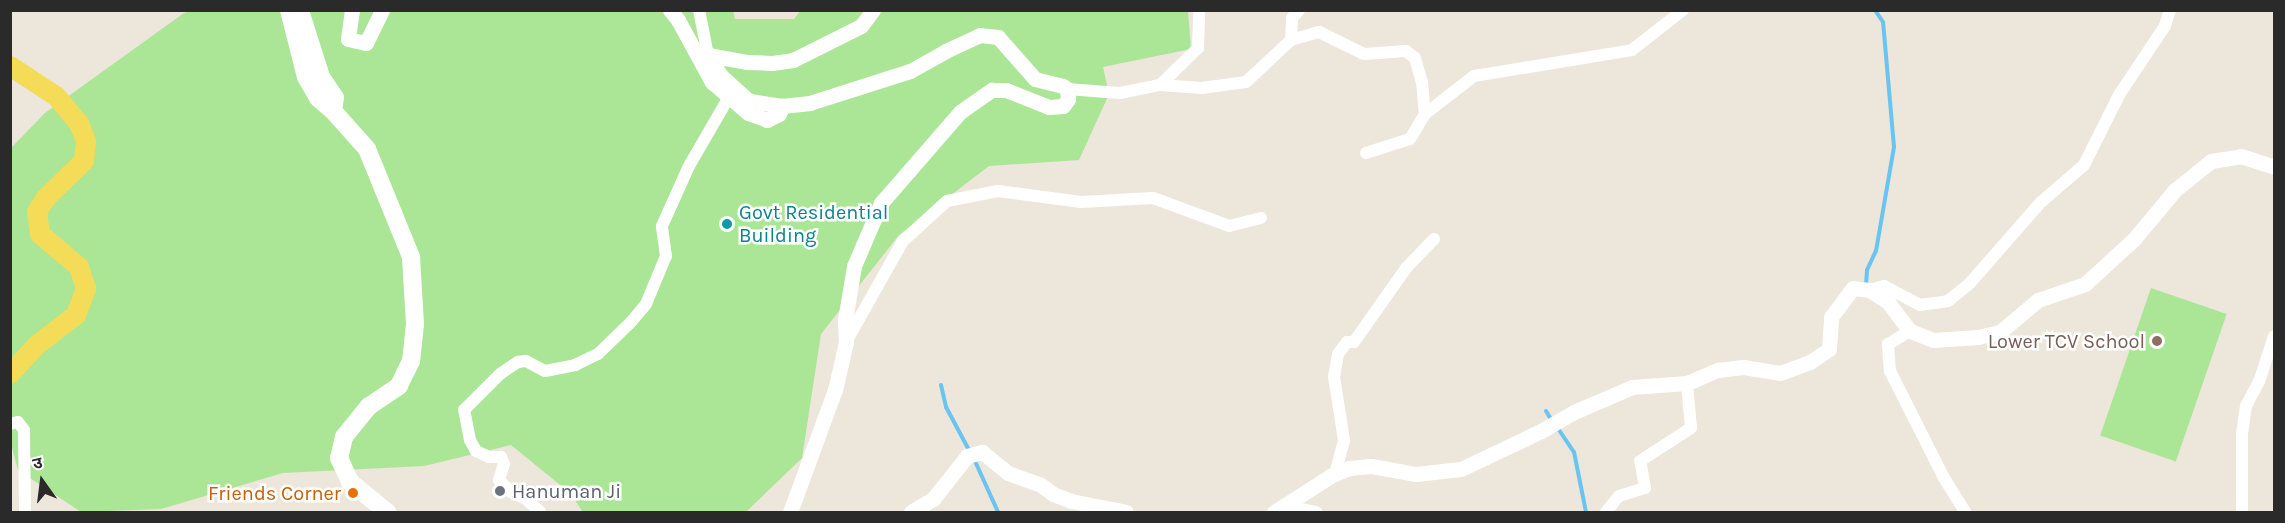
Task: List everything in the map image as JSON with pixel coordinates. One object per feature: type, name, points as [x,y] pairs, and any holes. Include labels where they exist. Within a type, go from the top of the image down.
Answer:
[{"type":"main road","points":[[289,10],[306,77],[318,98],[334,112],[367,149],[411,257],[415,324],[411,361],[399,386],[369,406],[344,436],[339,458],[350,482],[387,513]]},
{"type":"main road","points":[[10,66],[56,96],[79,123],[86,141],[84,161],[46,198],[37,212],[40,234],[79,267],[86,289],[76,315],[37,345],[10,374]]},
{"type":"street","points":[[301,10],[322,76],[336,97],[334,112]]},
{"type":"street","points":[[352,10],[348,39],[366,43],[382,10]]},
{"type":"street","points":[[670,10],[678,20],[712,82],[729,97],[748,113],[767,120],[779,114],[782,106]]},
{"type":"street","points":[[699,10],[708,55],[721,76],[749,100],[782,106],[810,103],[910,72],[980,35],[998,37],[1035,79],[1067,89],[1120,93],[1160,85],[1202,88],[1246,82],[1291,40],[1319,33],[1364,54],[1406,51],[1415,58],[1422,82],[1425,114]]},
{"type":"street","points":[[708,55],[755,63],[793,60],[861,26],[873,10]]},
{"type":"street","points":[[1160,85],[1198,48],[1199,10]]},
{"type":"street","points":[[1291,40],[1292,18],[1299,10]]},
{"type":"street","points":[[1366,153],[1410,139],[1425,114],[1474,76],[1632,50],[1683,10]]},
{"type":"street","points":[[1281,509],[1335,474],[1349,468],[1371,466],[1416,474],[1461,470],[1541,431],[1574,412],[1632,387],[1687,383],[1718,370],[1743,368],[1780,373],[1810,362],[1829,349],[1832,317],[1853,288],[1869,290],[1884,286],[1920,305],[1948,301],[1970,283],[2040,202],[2084,165],[2119,95],[2165,27],[2170,10]]},
{"type":"street","points":[[846,342],[845,320],[854,266],[881,203],[895,186],[960,112],[992,90],[1006,90],[1049,107],[1063,106],[1068,99],[1067,89]]},
{"type":"street","points":[[540,513],[526,499],[511,492],[499,480],[504,465],[501,457],[489,457],[476,451],[470,440],[464,410],[500,374],[518,362],[526,361],[545,371],[575,365],[598,354],[631,322],[646,304],[666,256],[662,226],[688,166],[729,97]]},
{"type":"street","points":[[1869,290],[1888,302],[1910,331],[1932,340],[1978,338],[2000,332],[2038,300],[2085,284],[2134,240],[2175,190],[2211,161],[2241,156],[2274,168]]},
{"type":"street","points":[[790,513],[831,401],[846,342],[903,241],[947,201],[998,191],[1081,202],[1153,198],[1229,226],[1261,218]]},
{"type":"street","points":[[1335,474],[1344,440],[1334,377],[1338,354],[1347,342],[1354,342],[1407,267],[1434,239]]},
{"type":"street","points":[[1910,331],[1888,344],[1890,371],[1944,478],[1965,513]]},
{"type":"street","points":[[2242,513],[2242,434],[2246,406],[2259,382],[2274,336]]},
{"type":"street","points":[[1606,513],[1619,496],[1645,488],[1640,461],[1691,428],[1687,383]]},
{"type":"street","points":[[10,424],[18,422],[24,430],[25,513]]},
{"type":"street","points":[[911,513],[933,499],[967,456],[982,453],[1008,473],[1041,485],[1053,494],[1071,501],[1126,513]]},
{"type":"street","points":[[1281,509],[1316,513]]},
{"type":"green space","points":[[192,10],[733,10],[735,19],[794,19],[801,10],[1188,11],[1191,49],[1103,67],[1109,94],[1079,160],[989,166],[899,235],[821,334],[802,458],[746,512],[583,512],[570,493],[511,445],[424,466],[283,473],[161,509],[81,512],[18,470],[11,444],[11,148],[45,113],[184,13]]},
{"type":"green space","points":[[2151,288],[2227,314],[2176,462],[2100,436]]},
{"type":"waterway","points":[[1866,285],[1867,270],[1876,251],[1894,147],[1883,22],[1875,10]]},
{"type":"waterway","points":[[941,385],[946,407],[970,452]]},
{"type":"waterway","points":[[1546,411],[1552,421]]},
{"type":"waterway","points":[[1557,427],[1574,452],[1586,512]]},
{"type":"waterway","points":[[974,459],[998,512]]},
{"type":"place","name":"Govt Residential Building","points":[[727,224]]},
{"type":"place","name":"Lower TCV School","points":[[2157,341]]},
{"type":"place","name":"Hanuman Ji","points":[[500,491]]},
{"type":"place","name":"Friends Corner","points":[[353,493]]}]
